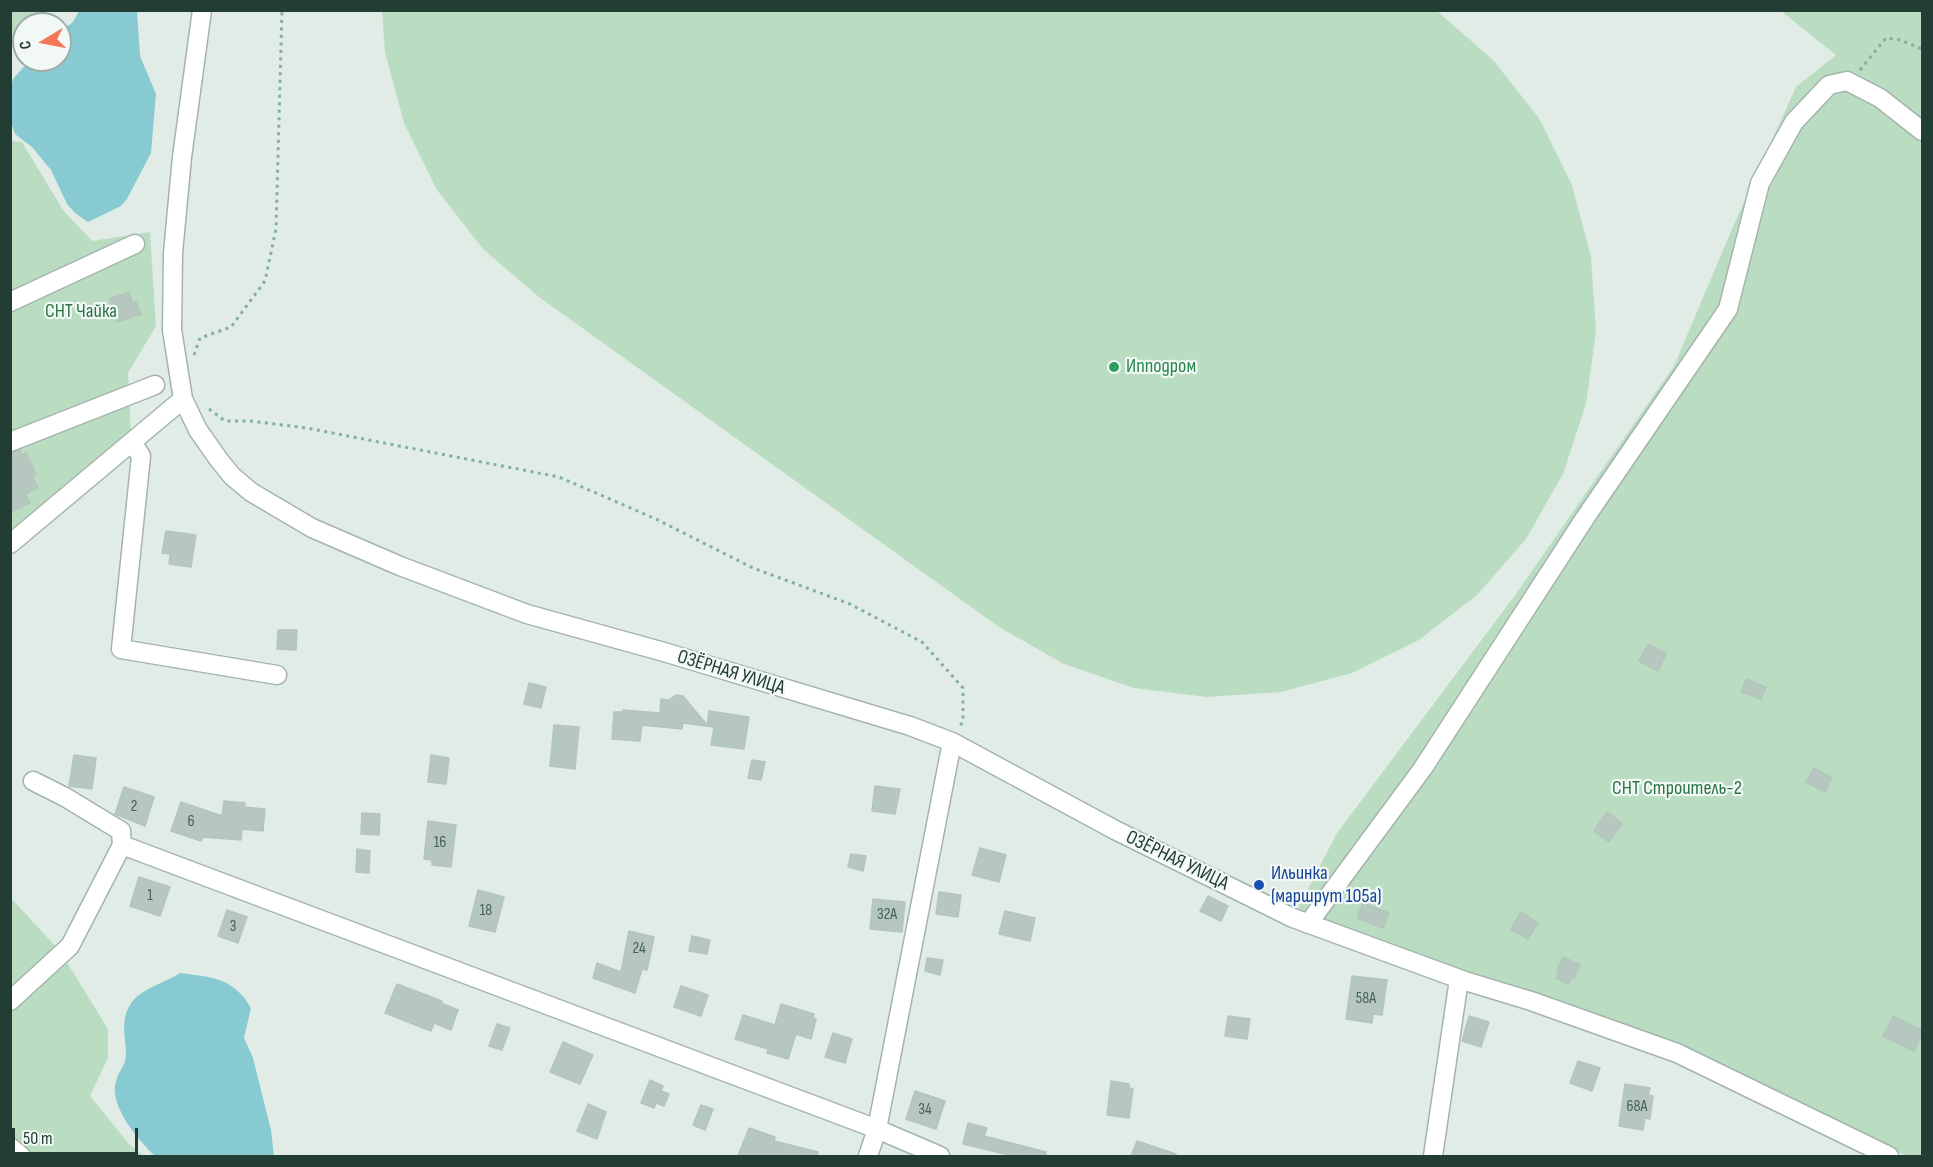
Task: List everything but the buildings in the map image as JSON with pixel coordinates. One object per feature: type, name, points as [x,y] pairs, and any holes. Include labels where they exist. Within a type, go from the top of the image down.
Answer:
[{"type":"street","name":"ОЗЁРНАЯ УЛИЦА","points":[[202,10],[182,157],[173,253],[172,330],[183,399],[198,430],[232,476],[251,492],[312,528],[400,566],[527,614],[664,652],[910,726],[952,742],[1115,830],[1308,924],[1459,979],[1530,1001],[1677,1053],[1889,1156]]},
{"type":"street","points":[[1308,924],[1423,768],[1585,518],[1728,309],[1760,183],[1794,122],[1829,85],[1847,81],[1880,98],[1923,131]]},
{"type":"street","points":[[10,302],[135,244]]},
{"type":"street","points":[[10,442],[155,385]]},
{"type":"street","points":[[10,544],[183,399]]},
{"type":"street","points":[[132,442],[141,456],[121,649],[277,675]]},
{"type":"street","points":[[868,1156],[877,1129],[952,742]]},
{"type":"street","points":[[10,1001],[70,946],[122,845],[121,831],[65,797],[33,781]]},
{"type":"street","points":[[122,845],[877,1129],[940,1156]]},
{"type":"street","points":[[1433,1156],[1459,979]]},
{"type":"street","points":[[10,1147],[21,1156]]},
{"type":"path","points":[[191,362],[200,338],[231,327],[265,281],[276,229],[282,10]]},
{"type":"path","points":[[1847,81],[1863,68],[1886,38],[1900,39],[1923,49]]},
{"type":"path","points":[[206,404],[210,412],[225,421],[250,421],[307,428],[560,477],[656,519],[753,568],[850,604],[922,642],[963,688],[963,720],[952,742]]},
{"type":"green space","points":[[11,10],[48,10],[47,12],[12,12],[11,40]]},
{"type":"green space","name":"Ипподром","points":[[382,11],[1437,11],[1493,60],[1539,118],[1572,185],[1591,257],[1596,331],[1586,404],[1563,474],[1526,539],[1477,595],[1419,640],[1352,673],[1281,692],[1207,697],[1134,688],[1064,664],[999,627],[539,297],[483,249],[437,190],[404,123],[385,52]]},
{"type":"green space","name":"СНТ Строитель-2","points":[[1781,11],[1922,11],[1922,1156],[1907,1156],[1670,1050],[1293,918],[1337,833],[1516,594],[1674,366],[1735,222],[1796,87],[1836,55]]},
{"type":"green space","name":"СНТ Чайка","points":[[11,141],[22,142],[63,210],[92,241],[150,232],[156,326],[128,373],[131,434],[11,544]]},
{"type":"green space","points":[[10,897],[60,951],[108,1029],[108,1058],[90,1096],[129,1144],[144,1156],[11,1156]]},
{"type":"water","points":[[79,11],[137,11],[140,56],[156,94],[151,153],[127,199],[121,206],[88,222],[67,204],[51,170],[32,147],[15,134],[11,122],[11,86],[13,79],[19,72],[72,72],[73,22]]},
{"type":"water","points":[[180,973],[212,978],[230,985],[251,1008],[244,1038],[253,1058],[271,1130],[274,1156],[155,1156],[126,1122],[116,1101],[115,1090],[117,1078],[126,1059],[124,1024],[127,1011],[140,994]]},
{"type":"place","name":"Ипподром","points":[[1114,367]]},
{"type":"place","name":"Ильинка (маршрут 105а)","points":[[1259,885]]}]
